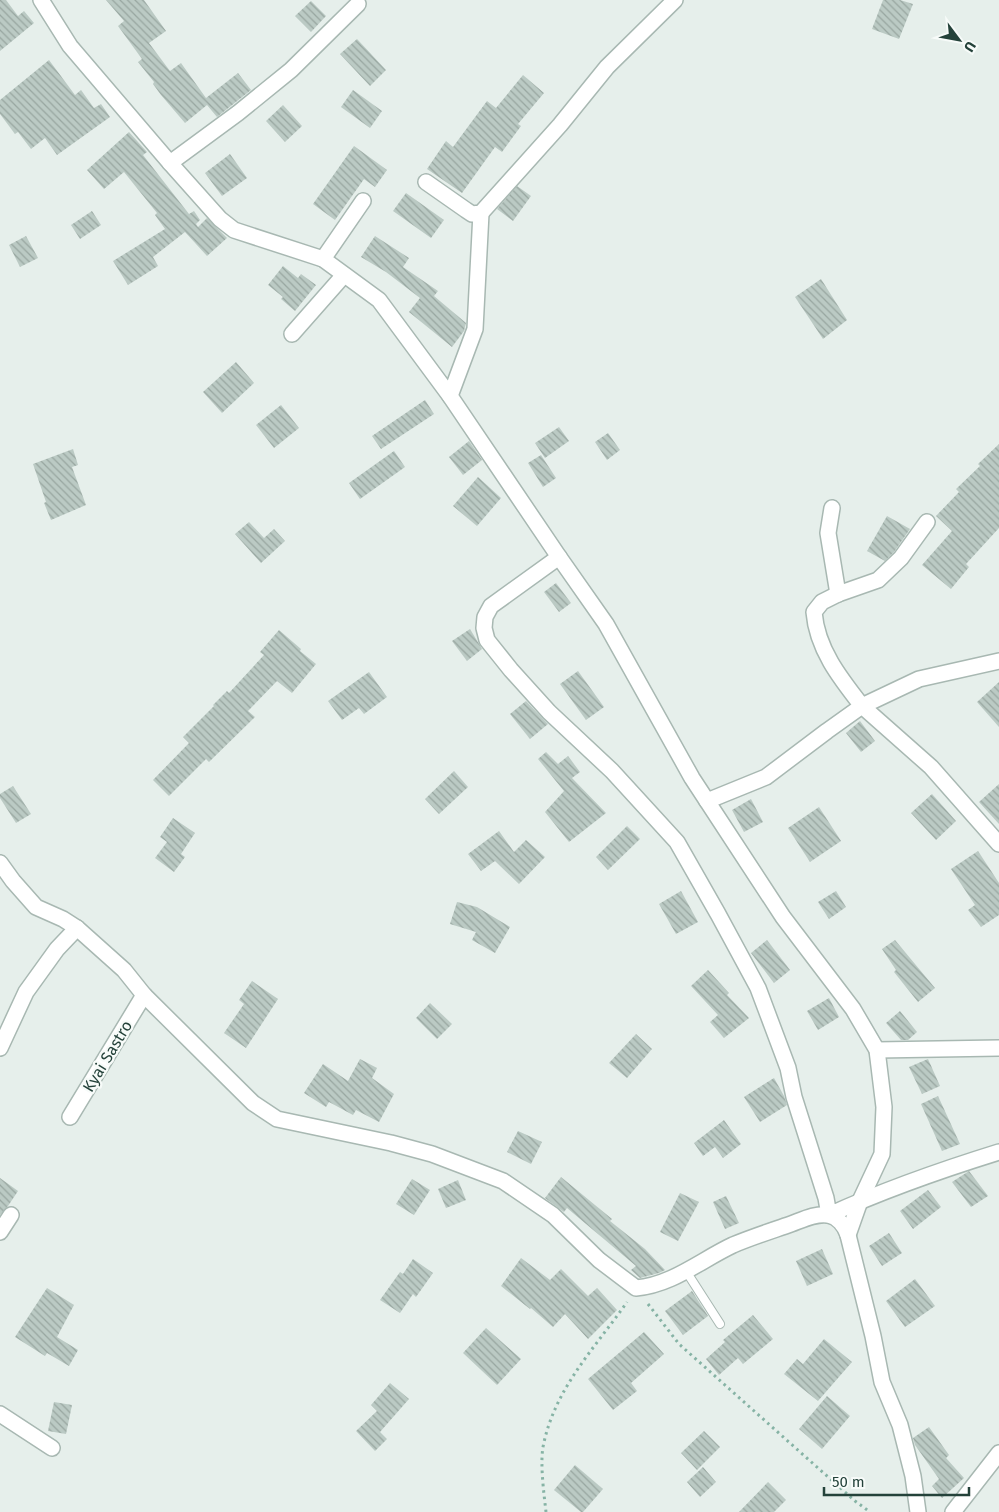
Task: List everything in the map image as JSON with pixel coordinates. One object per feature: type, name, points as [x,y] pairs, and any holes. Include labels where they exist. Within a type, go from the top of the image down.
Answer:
[{"type":"street","points":[[41,0],[70,46],[220,219],[234,230],[323,259],[379,300],[450,396],[559,558],[606,624],[692,778],[783,918],[853,1009],[877,1050],[884,1107],[882,1154],[860,1201],[848,1235]]},
{"type":"street","points":[[450,396],[475,329],[482,213],[560,125],[608,67],[675,0]]},
{"type":"street","points":[[170,163],[238,113],[290,70],[358,4]]},
{"type":"street","points":[[426,182],[472,214],[482,213]]},
{"type":"street","points":[[323,259],[363,201]]},
{"type":"street","points":[[292,334],[344,275]]},
{"type":"street","points":[[832,508],[828,533],[838,594]]},
{"type":"street","points":[[927,522],[901,558],[878,580],[838,594],[822,602],[814,612],[815,624],[824,650],[836,673],[862,706],[931,767],[999,844]]},
{"type":"street","points":[[559,558],[491,606],[485,617],[484,628],[487,640],[549,712],[612,771],[677,842],[758,988],[788,1068],[794,1097],[826,1198],[829,1215],[845,1226],[848,1235],[873,1336],[882,1382],[900,1425],[913,1476],[918,1512]]},
{"type":"street","points":[[707,801],[766,777],[862,706],[919,679],[999,660]]},
{"type":"street","points":[[0,862],[13,881],[36,907],[63,919],[77,928],[124,970],[144,995],[254,1103],[277,1119],[391,1143],[432,1154],[503,1181],[553,1215],[599,1260],[636,1288],[650,1287],[664,1282],[733,1246],[762,1234],[816,1215],[829,1215],[860,1201],[949,1168],[999,1152]]},
{"type":"street","points":[[0,1048],[26,992],[57,949],[77,928]]},
{"type":"street","name":"Kyai Sastro","points":[[70,1117],[144,995]]},
{"type":"street","points":[[877,1050],[999,1048]]},
{"type":"street","points":[[0,1232],[11,1214]]},
{"type":"street","points":[[0,1414],[52,1448]]},
{"type":"street","points":[[953,1512],[999,1453]]},
{"type":"lane","points":[[686,1270],[720,1324]]},
{"type":"path","points":[[546,1512],[543,1448],[554,1409],[580,1365],[636,1288],[679,1344],[855,1502],[870,1512]]},
{"type":"building","points":[[0,0],[6,0],[18,16],[24,11],[34,23],[0,51]]},
{"type":"building","points":[[106,0],[144,0],[166,31],[149,43],[170,71],[181,63],[206,98],[238,73],[251,90],[217,117],[207,105],[185,123],[161,95],[153,84],[154,82],[138,62],[142,59],[118,26],[124,21]]},
{"type":"building","points":[[883,0],[900,0],[913,4],[899,39],[872,29]]},
{"type":"building","points":[[311,1],[326,16],[311,32],[295,16]]},
{"type":"building","points":[[357,39],[386,70],[370,86],[340,54]]},
{"type":"building","points":[[49,60],[75,95],[81,90],[94,108],[101,104],[110,117],[57,155],[45,138],[31,149],[18,132],[15,134],[0,114],[0,100]]},
{"type":"building","points":[[523,75],[544,93],[518,124],[521,126],[502,152],[495,147],[462,193],[427,169],[446,141],[453,147],[487,101],[496,108]]},
{"type":"building","points":[[353,90],[382,111],[370,128],[341,107]]},
{"type":"building","points":[[283,105],[302,126],[285,142],[266,121]]},
{"type":"building","points":[[129,132],[147,152],[143,155],[189,214],[194,211],[200,220],[196,224],[198,227],[207,218],[227,238],[207,256],[185,232],[153,257],[158,266],[128,285],[113,261],[165,229],[155,215],[157,213],[124,172],[104,189],[87,170]]},
{"type":"building","points":[[354,146],[387,170],[375,187],[364,179],[335,220],[313,204]]},
{"type":"building","points":[[230,154],[247,178],[222,196],[205,173]]},
{"type":"building","points":[[517,186],[531,196],[513,221],[497,209]]},
{"type":"building","points":[[406,193],[444,220],[431,238],[393,211]]},
{"type":"building","points":[[92,211],[101,225],[80,239],[71,225]]},
{"type":"building","points":[[26,236],[38,258],[20,267],[9,245]]},
{"type":"building","points":[[375,236],[409,258],[403,267],[438,291],[434,296],[466,323],[464,331],[452,347],[409,312],[420,298],[386,272],[361,257]]},
{"type":"building","points":[[283,266],[298,278],[301,274],[316,285],[295,311],[281,299],[283,297],[268,285]]},
{"type":"building","points":[[821,279],[847,320],[823,339],[795,297]]},
{"type":"building","points":[[236,362],[254,383],[222,413],[203,392]]},
{"type":"building","points":[[425,400],[434,414],[381,449],[372,436]]},
{"type":"building","points":[[281,405],[299,428],[274,448],[256,425]]},
{"type":"building","points":[[559,427],[569,441],[545,458],[535,443]]},
{"type":"building","points":[[608,433],[620,450],[607,460],[595,442]]},
{"type":"building","points":[[469,441],[482,460],[463,475],[449,457]]},
{"type":"building","points":[[999,444],[999,528],[966,564],[969,567],[951,589],[922,565],[952,531],[936,516],[959,492],[956,489]]},
{"type":"building","points":[[73,449],[78,465],[72,467],[86,505],[51,520],[33,464]]},
{"type":"building","points":[[394,451],[405,467],[360,499],[349,483]]},
{"type":"building","points":[[541,455],[556,478],[543,487],[528,463]]},
{"type":"building","points":[[478,477],[501,498],[477,526],[453,506]]},
{"type":"building","points":[[887,516],[910,529],[894,552],[885,561],[867,551]]},
{"type":"building","points":[[249,522],[264,538],[274,529],[285,541],[261,563],[235,534]]},
{"type":"building","points":[[556,583],[571,603],[559,612],[544,592]]},
{"type":"building","points":[[470,629],[482,649],[467,661],[452,641]]},
{"type":"building","points":[[279,630],[316,664],[292,693],[277,681],[248,711],[255,717],[209,762],[206,759],[169,796],[153,780],[189,743],[183,737],[227,691],[229,693],[264,655],[260,652]]},
{"type":"building","points":[[578,671],[604,707],[586,720],[560,684]]},
{"type":"building","points":[[369,672],[387,697],[364,714],[359,708],[342,720],[328,701]]},
{"type":"building","points":[[999,682],[999,727],[977,702]]},
{"type":"building","points":[[526,701],[548,724],[530,739],[510,714]]},
{"type":"building","points":[[860,721],[875,741],[861,752],[846,733]]},
{"type":"building","points":[[546,752],[558,764],[568,756],[580,772],[572,778],[606,813],[569,842],[545,812],[564,791],[538,759]]},
{"type":"building","points":[[454,771],[468,787],[439,814],[425,799]]},
{"type":"building","points":[[999,784],[999,824],[979,802]]},
{"type":"building","points":[[13,786],[31,814],[16,823],[0,798],[0,794]]},
{"type":"building","points":[[932,794],[956,821],[936,840],[911,813]]},
{"type":"building","points":[[751,799],[763,822],[744,832],[732,810]]},
{"type":"building","points":[[819,807],[841,841],[810,862],[788,828]]},
{"type":"building","points":[[173,818],[195,833],[181,854],[185,857],[174,872],[155,858],[167,842],[160,837]]},
{"type":"building","points":[[627,826],[640,839],[608,870],[596,857]]},
{"type":"building","points":[[499,831],[514,852],[526,840],[545,857],[519,884],[495,861],[481,871],[468,854]]},
{"type":"building","points":[[978,851],[999,883],[999,915],[981,927],[968,910],[975,905],[951,869]]},
{"type":"building","points":[[681,891],[698,922],[676,934],[659,904]]},
{"type":"building","points":[[836,891],[846,907],[829,919],[818,902]]},
{"type":"building","points":[[457,902],[477,907],[510,927],[495,953],[472,940],[476,932],[450,924]]},
{"type":"building","points":[[767,940],[790,970],[774,983],[751,953]]},
{"type":"building","points":[[895,940],[935,988],[918,1002],[894,972],[896,970],[882,949]]},
{"type":"building","points":[[708,970],[729,993],[727,995],[749,1018],[724,1038],[710,1022],[718,1015],[691,986]]},
{"type":"building","points":[[252,981],[278,999],[246,1048],[224,1033],[244,1004],[239,1000]]},
{"type":"building","points":[[829,998],[839,1017],[818,1030],[807,1011]]},
{"type":"building","points":[[430,1003],[452,1024],[437,1039],[416,1018]]},
{"type":"building","points":[[900,1011],[917,1032],[908,1040],[901,1040],[886,1023]]},
{"type":"building","points":[[636,1034],[652,1049],[627,1078],[609,1063]]},
{"type":"building","points":[[360,1059],[377,1068],[372,1078],[394,1094],[379,1122],[356,1110],[353,1115],[329,1102],[326,1107],[304,1093],[323,1064],[348,1081]]},
{"type":"building","points":[[928,1059],[940,1086],[922,1094],[909,1067]]},
{"type":"building","points":[[774,1078],[787,1105],[760,1122],[744,1097]]},
{"type":"building","points":[[938,1096],[960,1144],[942,1151],[921,1104]]},
{"type":"building","points":[[724,1120],[741,1144],[723,1158],[715,1147],[703,1156],[694,1143]]},
{"type":"building","points":[[518,1131],[542,1142],[531,1164],[507,1152]]},
{"type":"building","points":[[969,1171],[988,1196],[971,1207],[952,1182]]},
{"type":"building","points":[[561,1177],[612,1219],[610,1221],[645,1249],[665,1270],[640,1278],[631,1270],[636,1266],[567,1208],[564,1212],[545,1198]]},
{"type":"building","points":[[0,1178],[18,1191],[0,1215]]},
{"type":"building","points":[[412,1179],[430,1190],[414,1215],[396,1204]]},
{"type":"building","points":[[458,1180],[466,1200],[446,1208],[438,1189]]},
{"type":"building","points":[[928,1190],[941,1207],[913,1229],[900,1211]]},
{"type":"building","points":[[680,1193],[699,1202],[678,1241],[660,1232]]},
{"type":"building","points":[[726,1196],[739,1223],[725,1229],[713,1202]]},
{"type":"building","points":[[889,1233],[902,1253],[882,1266],[869,1246]]},
{"type":"building","points":[[822,1249],[833,1274],[807,1286],[796,1261]]},
{"type":"building","points":[[521,1258],[550,1280],[561,1269],[588,1296],[597,1288],[617,1310],[588,1339],[565,1314],[553,1327],[501,1286]]},
{"type":"building","points":[[413,1259],[433,1273],[416,1297],[413,1294],[400,1313],[380,1300],[400,1272],[403,1274]]},
{"type":"building","points":[[915,1279],[935,1306],[905,1327],[886,1301]]},
{"type":"building","points":[[47,1288],[74,1305],[57,1337],[78,1350],[69,1366],[47,1353],[45,1356],[15,1337]]},
{"type":"building","points":[[692,1291],[708,1316],[683,1335],[665,1311]]},
{"type":"building","points":[[753,1315],[773,1339],[743,1364],[738,1358],[719,1375],[706,1359],[725,1342],[723,1340]]},
{"type":"building","points":[[486,1328],[521,1359],[497,1385],[463,1353]]},
{"type":"building","points":[[644,1332],[664,1354],[631,1383],[637,1391],[613,1410],[588,1379]]},
{"type":"building","points":[[824,1339],[852,1362],[818,1401],[784,1374],[797,1359],[803,1364]]},
{"type":"building","points":[[390,1383],[409,1399],[380,1432],[387,1439],[375,1451],[356,1431],[377,1411],[371,1405]]},
{"type":"building","points":[[827,1396],[850,1416],[822,1449],[799,1429]]},
{"type":"building","points":[[54,1402],[72,1405],[66,1434],[48,1431]]},
{"type":"building","points":[[929,1427],[949,1455],[946,1458],[964,1478],[942,1498],[932,1486],[939,1479],[915,1445],[913,1438]]},
{"type":"building","points":[[704,1431],[720,1447],[697,1470],[681,1453]]},
{"type":"building","points":[[575,1465],[603,1489],[583,1512],[554,1490]]},
{"type":"building","points":[[703,1467],[716,1482],[700,1497],[687,1482]]},
{"type":"building","points":[[768,1482],[786,1500],[774,1512],[739,1512]]}]
